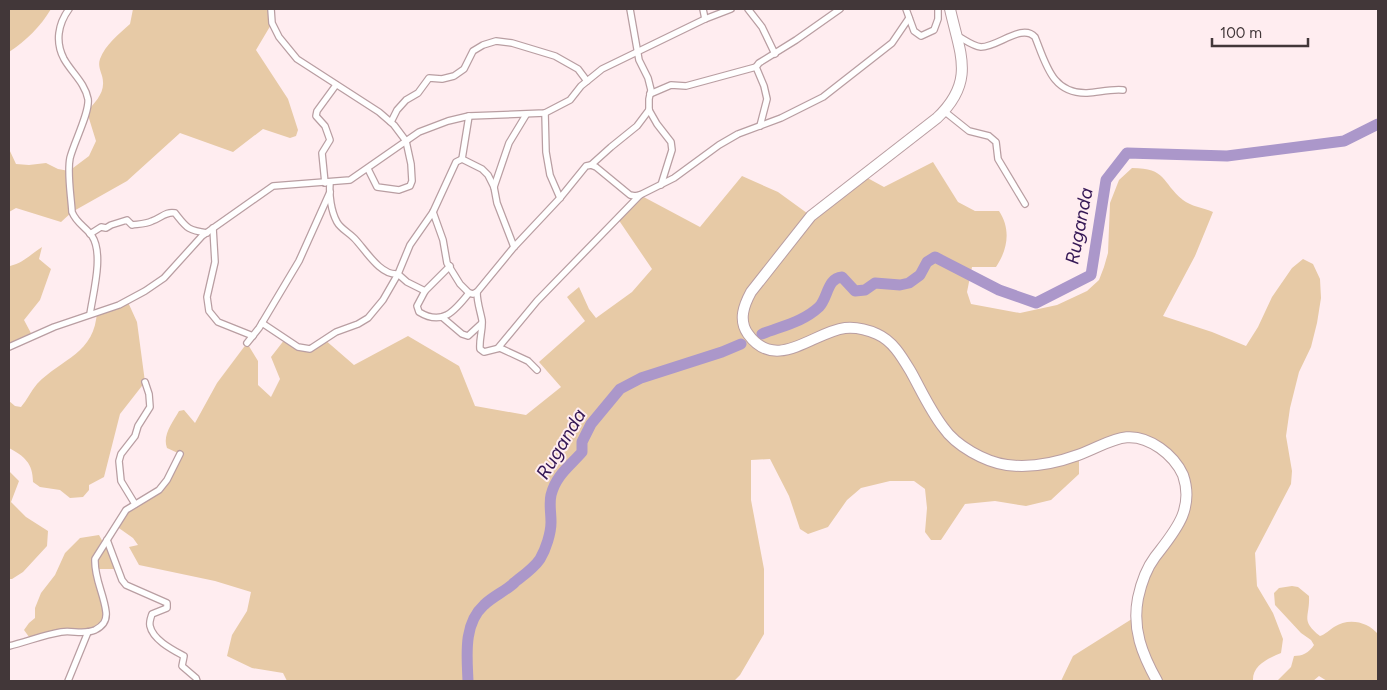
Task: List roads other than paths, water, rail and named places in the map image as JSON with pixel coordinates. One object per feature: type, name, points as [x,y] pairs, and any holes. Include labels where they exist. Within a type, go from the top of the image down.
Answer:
[{"type":"highway","points":[[950,9],[962,66],[961,82],[957,93],[944,111],[811,216],[751,292],[744,304],[742,320],[746,331],[756,344],[766,349],[775,350],[802,346],[835,330],[848,328],[878,334],[890,342],[902,356],[944,428],[954,438],[975,453],[992,461],[1007,465],[1026,466],[1052,463],[1078,455],[1112,440],[1130,436],[1153,444],[1167,453],[1181,470],[1187,488],[1187,498],[1174,534],[1154,558],[1145,575],[1138,597],[1136,617],[1138,639],[1142,652],[1157,681]]},
{"type":"street","points":[[70,9],[60,25],[58,36],[64,59],[82,84],[88,101],[87,112],[78,132],[69,171],[72,212],[80,225],[93,237],[96,246],[96,277],[90,314]]},
{"type":"street","points":[[271,9],[272,22],[280,37],[297,59],[379,112],[391,122],[406,141],[411,164],[412,181],[410,186],[400,190],[377,187],[368,169]]},
{"type":"street","points":[[433,212],[450,266],[460,284],[469,293],[477,292],[586,166],[591,165],[637,126],[649,110],[651,90],[648,78],[639,60],[630,9]]},
{"type":"street","points":[[703,9],[705,19]]},
{"type":"street","points":[[9,348],[54,327],[119,304],[145,291],[164,278],[213,228],[273,186],[350,180],[406,141],[430,127],[448,121],[469,116],[545,114],[570,100],[587,81],[602,69],[705,19],[731,9]]},
{"type":"street","points":[[748,9],[762,28],[775,54]]},
{"type":"street","points":[[650,94],[671,85],[686,86],[756,67],[840,9]]},
{"type":"street","points":[[906,9],[914,31],[921,36],[934,30],[937,26],[938,9]]},
{"type":"street","points":[[591,165],[630,195],[640,195],[674,178],[719,145],[738,134],[823,97],[892,43],[909,18]]},
{"type":"street","points":[[956,35],[974,46],[980,47],[997,44],[1015,34],[1028,33],[1035,37],[1045,63],[1054,80],[1059,84],[1074,91],[1085,93],[1111,89],[1123,90]]},
{"type":"street","points":[[391,122],[397,110],[406,100],[418,93],[429,78],[442,79],[454,76],[464,68],[472,51],[496,41],[555,56],[578,69],[587,81]]},
{"type":"street","points":[[756,67],[764,86],[766,99],[760,126]]},
{"type":"street","points":[[336,85],[316,116],[326,126],[330,135],[330,140],[322,153],[334,213],[338,223],[354,238],[369,257],[388,273],[398,274],[407,282],[425,291]]},
{"type":"street","points":[[649,110],[671,142],[672,150],[660,185]]},
{"type":"street","points":[[944,111],[969,131],[989,136],[996,142],[998,158],[1025,204]]},
{"type":"street","points":[[494,187],[509,143],[526,114]]},
{"type":"street","points":[[545,114],[546,152],[550,175],[560,198]]},
{"type":"street","points":[[462,159],[469,116]]},
{"type":"street","points":[[462,159],[482,169],[488,175],[494,187],[497,203],[514,247]]},
{"type":"street","points":[[262,323],[298,347],[310,349],[336,332],[368,318],[383,300],[398,274],[410,244],[433,212],[456,162],[462,159]]},
{"type":"street","points":[[248,343],[299,260],[330,192]]},
{"type":"street","points":[[477,292],[482,323],[479,338],[480,349],[484,352],[498,348],[537,302],[640,195]]},
{"type":"street","points":[[90,234],[101,227],[106,228],[127,220],[132,225],[143,224],[169,212],[175,212],[186,227],[207,233]]},
{"type":"street","points":[[213,228],[215,262],[208,297],[208,311],[218,322],[253,336]]},
{"type":"street","points":[[450,266],[425,291],[417,306],[419,312],[429,318],[442,317],[447,315],[469,293]]},
{"type":"street","points":[[442,317],[462,334],[468,336],[482,323]]},
{"type":"street","points":[[498,348],[528,361],[537,370]]},
{"type":"street","points":[[135,504],[121,481],[119,461],[121,454],[135,436],[138,426],[150,408],[149,394],[145,382]]},
{"type":"street","points":[[9,646],[58,632],[88,632],[101,627],[106,621],[106,612],[94,569],[95,560],[126,510],[159,490],[167,480],[180,454]]},
{"type":"street","points":[[107,540],[122,580],[126,585],[167,603],[167,608],[152,614],[150,625],[154,635],[170,649],[184,656],[182,666],[196,678],[196,681]]},
{"type":"street","points":[[68,681],[88,632]]},
{"type":"waterway","name":"Ruganda","points":[[762,334],[799,320],[813,312],[822,303],[833,281],[837,278],[842,277],[855,291],[865,290],[875,283],[900,285],[909,283],[920,275],[927,262],[935,257],[999,290],[1036,303],[1091,275],[1106,180],[1127,153],[1227,156],[1344,141],[1378,124]]},
{"type":"waterway","name":"Ruganda","points":[[468,681],[468,641],[472,621],[484,605],[508,588],[540,559],[550,531],[550,502],[553,488],[564,471],[582,452],[582,442],[591,424],[620,389],[641,378],[741,344]]}]
